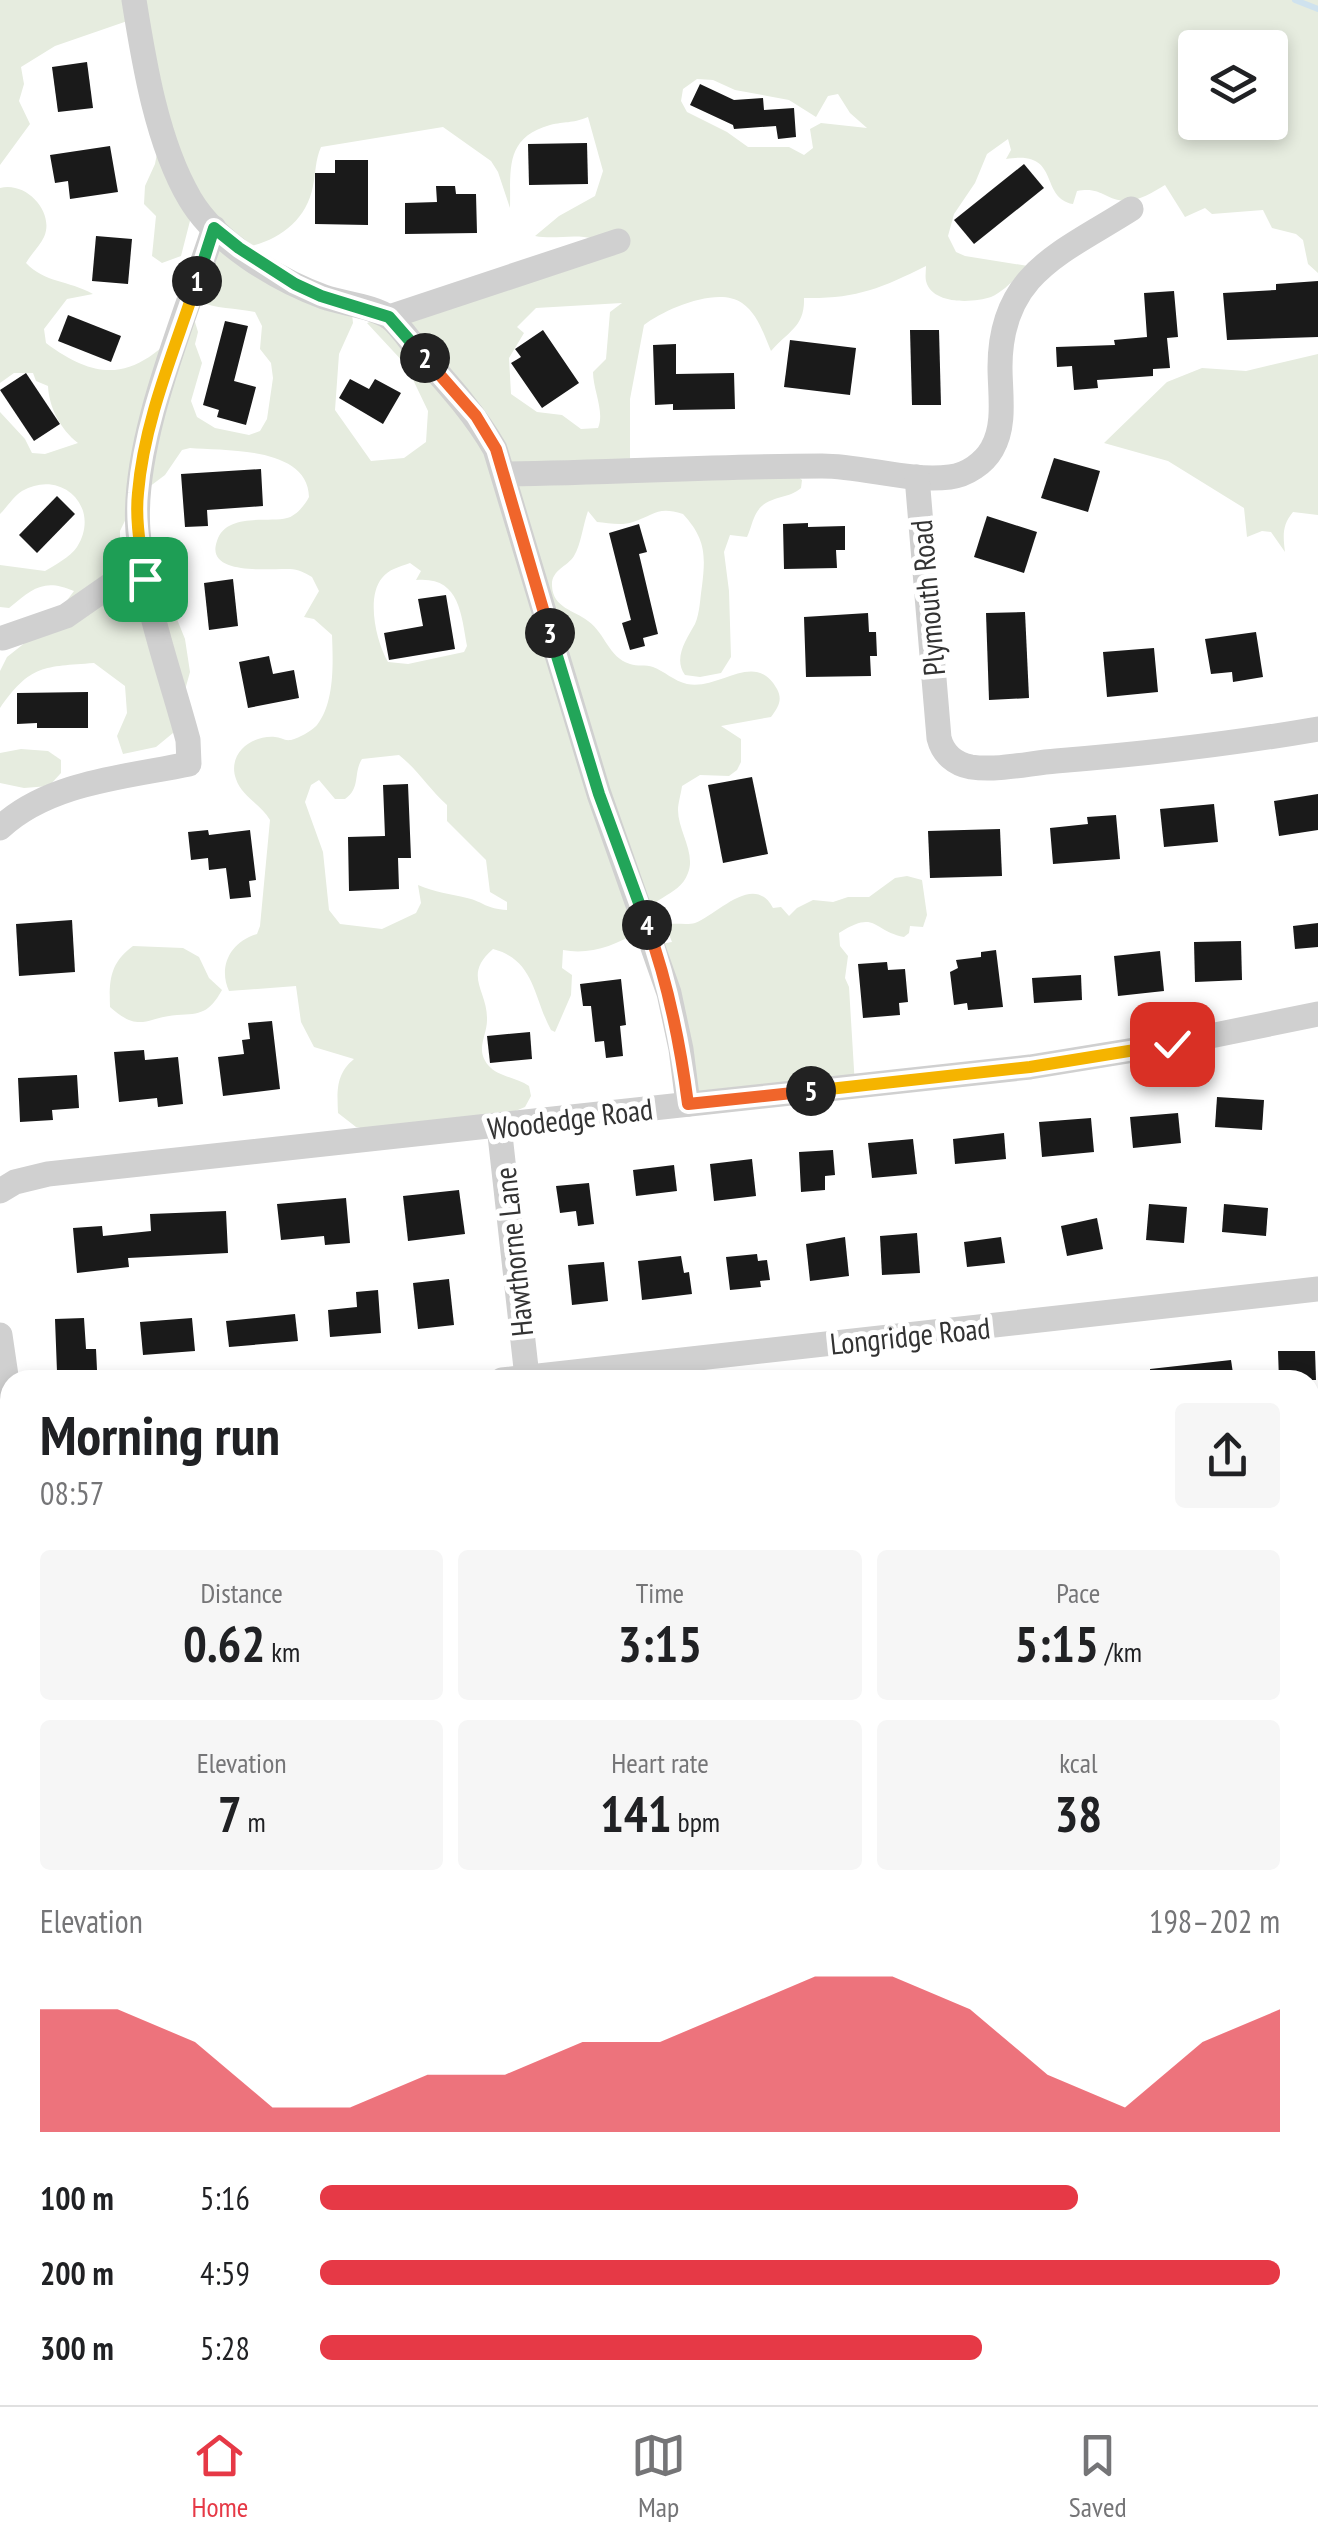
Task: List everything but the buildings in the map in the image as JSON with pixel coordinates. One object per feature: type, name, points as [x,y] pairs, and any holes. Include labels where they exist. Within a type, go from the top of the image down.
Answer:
[{"type":"street","points":[[134,0],[148,77],[179,176],[191,200],[214,228],[295,284],[389,317],[476,416],[496,449],[599,794],[664,977],[681,1049],[688,1104]]},
{"type":"street","points":[[918,477],[958,475],[988,456],[1001,423],[1003,332],[1017,292],[1052,259],[1131,209]]},
{"type":"street","points":[[0,828],[26,807],[54,794],[189,764],[188,740],[142,563],[138,496],[143,454],[214,228]]},
{"type":"street","points":[[389,317],[618,242]]},
{"type":"street","name":"Plymouth Road","points":[[504,474],[820,466],[918,477],[939,738],[944,752],[953,760],[974,767],[1244,742],[1318,729]]},
{"type":"street","points":[[3,638],[66,616],[142,563]]},
{"type":"street","name":"Woodedge Road","points":[[0,1191],[15,1182],[48,1174],[1030,1067],[1172,1044],[1318,1014]]},
{"type":"street","name":"Hawthorne Lane","points":[[499,1126],[513,1370]]},
{"type":"street","name":"Longridge Road","points":[[707,1369],[1318,1289]]},
{"type":"street","points":[[0,1334],[5,1370]]},
{"type":"shaded area","points":[[0,0],[1318,0],[1318,273],[1308,264],[1303,240],[1296,234],[1272,228],[1263,210],[1212,214],[1205,208],[1185,217],[1165,185],[1126,201],[1092,190],[1077,191],[1073,204],[1062,200],[1043,167],[1035,161],[1006,159],[1011,150],[1008,139],[987,154],[975,183],[954,214],[948,236],[956,252],[965,256],[1028,266],[991,297],[964,301],[944,298],[930,289],[926,266],[867,291],[804,298],[802,316],[771,351],[752,313],[732,298],[692,302],[644,325],[630,399],[630,459],[793,473],[802,480],[801,488],[761,507],[747,537],[730,535],[724,552],[731,657],[721,673],[685,675],[680,662],[698,615],[704,565],[700,539],[683,514],[662,511],[615,524],[597,522],[588,511],[574,556],[554,576],[553,593],[560,604],[594,626],[623,661],[653,667],[678,681],[699,685],[758,672],[777,689],[779,704],[771,717],[721,726],[741,739],[737,770],[729,776],[700,775],[682,786],[679,818],[690,858],[683,882],[648,910],[637,932],[629,937],[592,950],[563,950],[562,968],[572,975],[571,995],[555,1032],[531,981],[517,962],[493,949],[484,959],[478,975],[487,1020],[482,1053],[492,1069],[529,1086],[531,1096],[525,1107],[504,1116],[402,1137],[356,1127],[338,1113],[341,1077],[354,1059],[314,1047],[301,1022],[296,986],[229,991],[226,982],[226,965],[233,949],[257,934],[260,926],[270,820],[239,785],[235,762],[243,748],[258,739],[293,740],[317,725],[330,694],[332,635],[314,619],[304,617],[319,591],[312,577],[293,569],[230,565],[220,560],[217,541],[222,532],[238,522],[287,518],[297,513],[309,497],[305,480],[295,468],[262,454],[190,448],[182,450],[165,475],[137,496],[120,531],[120,553],[137,577],[166,592],[185,639],[190,672],[173,733],[156,747],[123,754],[117,736],[127,713],[125,686],[94,663],[40,670],[21,683],[0,708],[0,671],[7,657],[50,623],[74,591],[47,585],[32,590],[9,608],[0,607],[0,565],[45,571],[77,547],[84,518],[74,495],[51,484],[22,491],[0,514],[0,412],[25,439],[32,453],[45,454],[78,443],[57,417],[48,386],[36,381],[33,373],[14,373],[0,383],[0,188],[20,189],[29,194],[46,218],[44,237],[26,263],[41,274],[93,294],[67,299],[44,329],[46,343],[87,366],[122,369],[155,353],[189,321],[195,322],[195,344],[202,363],[191,401],[197,417],[215,428],[249,435],[260,431],[267,419],[273,378],[271,363],[260,349],[262,326],[255,312],[198,301],[205,237],[191,217],[181,256],[162,263],[152,256],[156,216],[144,204],[145,186],[155,164],[162,127],[136,18],[55,46],[21,67],[24,84],[19,101],[30,124],[0,165]],"holes":[[[697,79],[713,80],[735,90],[789,100],[816,117],[828,96],[838,94],[850,113],[867,128],[821,123],[810,129],[813,148],[804,155],[789,147],[748,147],[687,112],[681,101],[683,89]],[[588,117],[603,171],[595,196],[559,216],[535,236],[594,239],[367,323],[406,365],[428,411],[426,442],[404,458],[371,461],[335,410],[339,354],[353,323],[351,305],[241,248],[277,236],[304,211],[321,147],[443,127],[491,161],[510,208],[513,157],[524,138],[550,125]],[[622,303],[610,312],[606,359],[593,372],[600,415],[598,428],[581,429],[562,415],[537,412],[511,394],[509,358],[524,333],[517,327],[536,308]],[[410,563],[421,571],[416,580],[441,584],[455,599],[463,621],[467,646],[464,652],[408,664],[388,662],[377,632],[374,596],[382,578]],[[399,755],[412,767],[447,805],[447,821],[486,860],[490,892],[507,902],[507,910],[418,885],[421,903],[416,913],[382,929],[340,924],[329,910],[323,852],[305,802],[311,785],[319,780],[335,799],[345,799],[353,790],[362,759]]]},
{"type":"shaded area","points":[[1318,354],[1318,515],[1293,512],[1284,531],[1285,552],[1271,532],[1247,537],[1244,508],[1168,461],[1104,443],[1167,382],[1202,368],[1246,371]]},
{"type":"shaded area","points":[[21,749],[48,751],[61,760],[61,773],[49,786],[24,788],[0,783],[0,753]]},
{"type":"shaded area","points":[[895,878],[922,880],[927,915],[923,927],[910,926],[904,937],[868,922],[839,933],[840,946],[848,956],[845,978],[849,987],[855,1086],[688,1104],[654,945],[672,942],[667,930],[670,924],[695,923],[736,899],[756,894],[773,908],[781,907],[789,916],[813,900],[833,902],[869,897]]},
{"type":"shaded area","points":[[133,946],[183,948],[199,957],[209,978],[222,990],[208,1008],[198,1013],[144,1022],[129,1020],[110,1007],[110,988],[115,966]]},
{"type":"waterway","points":[[1295,0],[1318,9]]},
{"type":"route","points":[[145,579],[138,531],[143,454],[214,228],[295,284],[389,317],[476,416],[496,449],[599,794],[669,994],[688,1104],[1030,1067],[1172,1044]]}]
